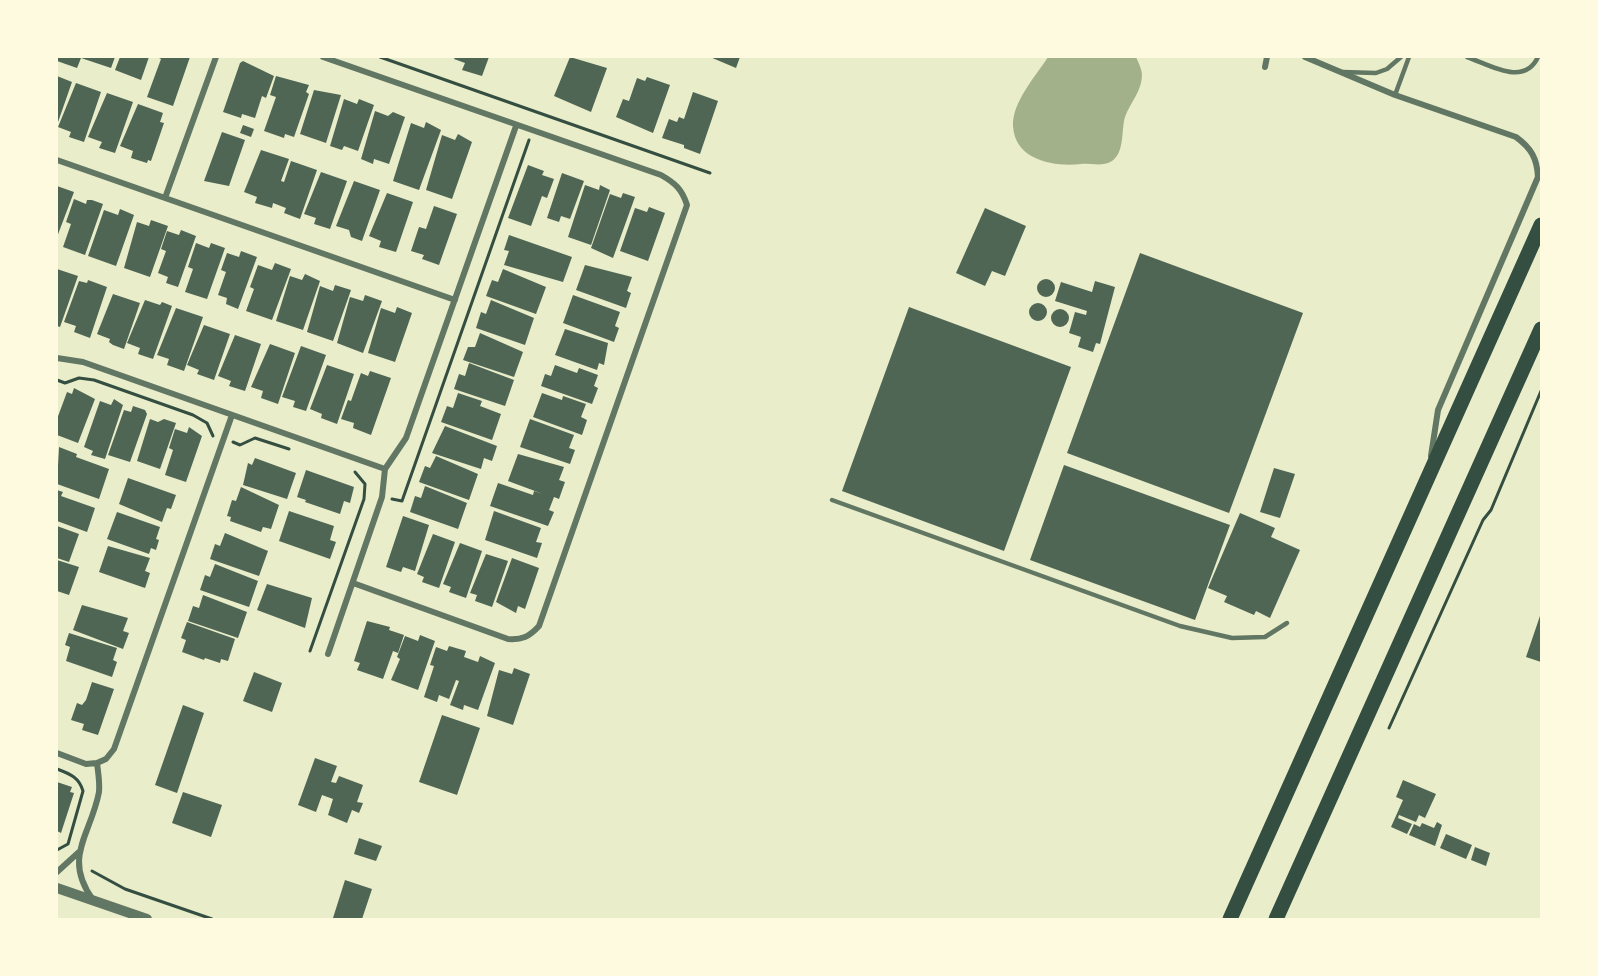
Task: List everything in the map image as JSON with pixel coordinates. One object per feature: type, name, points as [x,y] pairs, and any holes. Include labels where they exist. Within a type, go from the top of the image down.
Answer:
[{"type":"highway","points":[[1230,919],[1429,475],[1534,257],[1541,225]]},
{"type":"highway","points":[[1276,919],[1541,329]]},
{"type":"street","points":[[165,198],[216,57]]},
{"type":"street","points":[[323,57],[661,175],[675,182],[683,192],[687,205],[539,626],[531,635],[519,640],[508,639],[353,583]]},
{"type":"street","points":[[1265,67],[1267,57]]},
{"type":"street","points":[[1305,57],[1395,95],[1516,137],[1527,145],[1537,160],[1538,177],[1438,410],[1429,475]]},
{"type":"street","points":[[328,654],[382,497],[386,468],[406,438],[516,126]]},
{"type":"street","points":[[57,160],[455,300]]},
{"type":"street","points":[[57,358],[83,362],[386,468]]},
{"type":"street","points":[[57,753],[86,764],[106,759],[114,749],[232,416]]},
{"type":"street","points":[[94,900],[81,880],[79,851],[99,792],[97,763]]},
{"type":"street","points":[[57,872],[79,851]]},
{"type":"street","points":[[57,888],[147,919]]},
{"type":"lane","points":[[1342,72],[1376,73],[1387,69],[1401,57]]},
{"type":"lane","points":[[1395,95],[1409,57]]},
{"type":"lane","points":[[1467,57],[1515,74],[1524,73],[1535,64],[1538,57]]},
{"type":"lane","points":[[832,500],[1180,626],[1232,638],[1265,637],[1287,623]]},
{"type":"path","points":[[380,57],[710,173]]},
{"type":"path","points":[[536,120],[539,113]]},
{"type":"path","points":[[395,500],[402,501],[527,147]]},
{"type":"path","points":[[57,380],[65,383],[79,378],[94,380],[193,415],[207,423],[211,435],[216,437]]},
{"type":"path","points":[[1389,728],[1483,520],[1491,510],[1541,391]]},
{"type":"path","points":[[234,443],[240,445],[255,438],[292,450]]},
{"type":"path","points":[[310,651],[365,490],[361,477],[345,468]]},
{"type":"path","points":[[365,490],[372,492]]},
{"type":"path","points":[[57,769],[72,774],[80,782],[83,791],[68,844],[57,850]]},
{"type":"path","points":[[88,869],[125,889],[212,919]]},
{"type":"shaded area","points":[[1048,57],[1136,57],[1141,70],[1141,81],[1125,117],[1119,152],[1112,161],[1101,164],[1071,165],[1049,163],[1029,154],[1015,138],[1013,126],[1016,108]]},
{"type":"building","points":[[57,57],[115,57],[111,68],[81,58],[77,68],[57,61]]},
{"type":"building","points":[[120,57],[149,57],[141,80],[115,70]]},
{"type":"building","points":[[157,57],[190,57],[173,106],[147,97],[161,59]]},
{"type":"building","points":[[455,57],[489,57],[482,76],[462,70],[465,63],[454,59]]},
{"type":"building","points":[[570,57],[607,68],[591,112],[554,96]]},
{"type":"building","points":[[710,57],[740,57],[736,68]]},
{"type":"building","points":[[243,61],[274,76],[266,98],[262,96],[255,118],[242,114],[241,118],[223,112],[240,63]]},
{"type":"building","points":[[57,76],[72,82],[57,125]]},
{"type":"building","points":[[276,76],[309,85],[306,92],[309,94],[294,137],[285,134],[284,138],[264,131],[276,97],[270,95]]},
{"type":"building","points":[[647,77],[670,85],[653,133],[616,117],[623,99],[629,101],[637,78],[645,81]]},
{"type":"building","points":[[76,83],[101,92],[84,142],[69,137],[71,132],[58,127]]},
{"type":"building","points":[[314,90],[341,95],[326,143],[300,134]]},
{"type":"building","points":[[693,92],[718,101],[700,154],[684,148],[684,145],[662,138],[669,119],[677,122],[679,117],[684,119]]},
{"type":"building","points":[[107,93],[133,102],[115,153],[99,148],[102,142],[88,137]]},
{"type":"building","points":[[344,99],[357,104],[359,99],[374,105],[358,151],[344,146],[342,150],[330,146]]},
{"type":"building","points":[[138,104],[163,113],[160,122],[164,123],[151,161],[148,160],[147,163],[131,158],[133,151],[120,146]]},
{"type":"building","points":[[375,111],[388,116],[393,112],[405,117],[389,164],[374,159],[373,164],[361,159]]},
{"type":"building","points":[[426,122],[441,130],[419,190],[393,181],[411,123],[424,128]]},
{"type":"building","points":[[243,125],[254,129],[251,137],[240,133]]},
{"type":"building","points":[[222,132],[245,140],[229,186],[204,181]]},
{"type":"building","points":[[458,134],[472,142],[452,199],[426,190],[442,135],[455,140]]},
{"type":"building","points":[[261,150],[289,159],[281,181],[284,182],[291,161],[317,170],[300,219],[284,213],[286,208],[273,203],[272,208],[255,203],[257,197],[244,192]]},
{"type":"building","points":[[528,165],[544,171],[542,175],[554,179],[547,198],[542,196],[531,226],[508,218]]},
{"type":"building","points":[[321,172],[347,181],[330,229],[314,224],[316,218],[304,214]]},
{"type":"building","points":[[562,173],[584,181],[570,219],[561,216],[559,222],[547,218]]},
{"type":"building","points":[[354,181],[380,190],[362,241],[351,237],[349,230],[336,226]]},
{"type":"building","points":[[585,185],[599,190],[600,185],[610,190],[591,245],[568,237]]},
{"type":"building","points":[[57,186],[74,192],[57,237]]},
{"type":"building","points":[[387,193],[413,202],[396,252],[379,247],[381,241],[369,236]]},
{"type":"building","points":[[623,193],[635,197],[613,258],[591,248],[610,194],[621,198]]},
{"type":"building","points":[[74,199],[86,204],[87,200],[92,200],[103,204],[85,255],[63,247],[71,224],[66,222]]},
{"type":"building","points":[[434,206],[457,214],[439,265],[422,259],[424,255],[411,251],[419,227],[426,229]]},
{"type":"building","points":[[649,207],[665,213],[648,261],[620,251],[635,208],[647,212]]},
{"type":"building","points":[[985,208],[1026,226],[1005,276],[992,271],[985,286],[956,273]]},
{"type":"building","points":[[120,209],[134,215],[116,266],[88,256],[104,210],[118,215]]},
{"type":"building","points":[[151,220],[168,226],[150,277],[124,268],[137,222],[149,226]]},
{"type":"building","points":[[181,230],[196,236],[178,287],[166,283],[168,277],[158,273],[166,251],[161,249],[167,231],[179,235]]},
{"type":"building","points":[[509,235],[572,257],[563,282],[504,265],[509,251],[504,250]]},
{"type":"building","points":[[196,243],[209,248],[211,243],[225,248],[207,299],[185,292],[193,269],[188,267]]},
{"type":"building","points":[[241,251],[257,257],[238,309],[226,304],[227,298],[218,295],[226,272],[221,270],[227,253],[239,257]]},
{"type":"building","points":[[1140,253],[1303,313],[1229,513],[1067,453]]},
{"type":"building","points":[[275,263],[291,269],[272,320],[246,311],[254,289],[250,287],[258,265],[272,270]]},
{"type":"building","points":[[585,265],[632,277],[627,291],[631,293],[626,308],[576,290]]},
{"type":"building","points":[[57,269],[78,276],[60,327],[57,326]]},
{"type":"building","points":[[503,269],[546,287],[536,314],[486,296],[492,280],[498,282]]},
{"type":"building","points":[[305,274],[320,281],[303,330],[276,321],[290,276],[302,280]]},
{"type":"building","points":[[1042,279],[1050,279],[1055,284],[1053,295],[1042,297],[1037,292],[1037,284]]},
{"type":"building","points":[[88,280],[107,287],[90,338],[74,332],[76,326],[64,322],[79,281],[87,283]]},
{"type":"building","points":[[1095,281],[1115,287],[1100,344],[1096,343],[1093,352],[1078,347],[1081,337],[1069,333],[1075,312],[1086,315],[1087,311],[1055,301],[1061,282],[1092,292]]},
{"type":"building","points":[[335,285],[351,290],[333,341],[307,332],[320,286],[333,291]]},
{"type":"building","points":[[113,294],[140,303],[124,349],[113,345],[109,342],[110,339],[97,334]]},
{"type":"building","points":[[365,295],[382,301],[363,353],[337,343],[350,297],[363,301]]},
{"type":"building","points":[[573,295],[620,312],[615,326],[619,328],[614,342],[563,323]]},
{"type":"building","points":[[145,300],[172,306],[153,359],[138,354],[140,348],[127,343]]},
{"type":"building","points":[[491,300],[534,318],[525,345],[476,328],[481,312],[486,314]]},
{"type":"building","points":[[1034,303],[1042,303],[1047,308],[1045,319],[1034,321],[1029,316],[1029,308]]},
{"type":"building","points":[[397,307],[412,313],[395,362],[368,353],[381,308],[395,313]]},
{"type":"building","points":[[909,307],[1071,367],[1004,551],[842,491]]},
{"type":"building","points":[[176,308],[203,317],[184,371],[167,365],[169,359],[157,355]]},
{"type":"building","points":[[1056,309],[1064,309],[1069,314],[1067,325],[1056,327],[1051,322],[1051,314]]},
{"type":"building","points":[[204,325],[230,334],[214,380],[197,374],[199,370],[187,365]]},
{"type":"building","points":[[565,329],[608,343],[604,365],[599,363],[597,370],[555,355]]},
{"type":"building","points":[[480,333],[523,352],[514,377],[463,360],[468,347],[475,347]]},
{"type":"building","points":[[235,335],[261,344],[245,391],[229,386],[231,381],[218,376]]},
{"type":"building","points":[[270,344],[295,353],[278,404],[261,398],[263,391],[251,387]]},
{"type":"building","points":[[301,346],[326,355],[306,411],[293,407],[295,401],[282,397]]},
{"type":"building","points":[[469,363],[514,380],[505,406],[454,389],[459,374],[465,376]]},
{"type":"building","points":[[327,365],[354,374],[337,424],[321,418],[322,414],[310,409]]},
{"type":"building","points":[[555,365],[577,373],[579,368],[598,375],[594,386],[598,388],[592,404],[541,386],[545,374],[551,376]]},
{"type":"building","points":[[370,371],[391,378],[371,435],[353,428],[354,423],[341,419],[348,400],[351,401],[361,373],[368,376]]},
{"type":"building","points":[[74,388],[95,399],[78,443],[57,435],[57,419],[67,392],[72,394]]},
{"type":"building","points":[[458,393],[482,401],[480,406],[501,414],[492,440],[441,422],[447,406],[453,408]]},
{"type":"building","points":[[542,393],[562,400],[563,396],[586,404],[581,417],[587,420],[582,435],[533,417]]},
{"type":"building","points":[[114,399],[123,405],[105,459],[91,455],[93,451],[84,447],[100,401],[111,405]]},
{"type":"building","points":[[133,406],[145,410],[147,414],[130,462],[108,455],[124,410],[131,412]]},
{"type":"building","points":[[150,419],[158,422],[164,419],[176,423],[160,469],[137,461]]},
{"type":"building","points":[[530,419],[574,435],[569,448],[575,450],[570,464],[520,447]]},
{"type":"building","points":[[445,426],[497,446],[492,461],[484,458],[481,469],[432,453]]},
{"type":"building","points":[[189,427],[202,436],[186,482],[165,475],[173,450],[169,448],[175,429],[187,433]]},
{"type":"building","points":[[59,447],[77,454],[76,457],[109,469],[99,499],[57,484]]},
{"type":"building","points":[[518,454],[564,467],[559,480],[565,482],[559,499],[554,497],[549,510],[554,512],[548,526],[490,506],[498,483],[533,495],[534,491],[543,494],[508,481]]},
{"type":"building","points":[[436,456],[478,474],[469,500],[419,482],[425,466],[430,468]]},
{"type":"building","points":[[255,458],[296,473],[287,499],[243,485],[248,463],[252,465]]},
{"type":"building","points":[[1064,465],[1230,525],[1195,620],[1030,560]]},
{"type":"building","points":[[1274,468],[1295,474],[1280,518],[1260,512]]},
{"type":"building","points":[[306,470],[354,487],[350,503],[344,501],[340,514],[297,497]]},
{"type":"building","points":[[128,478],[176,495],[171,509],[167,508],[162,522],[119,504]]},
{"type":"building","points":[[425,486],[467,503],[458,529],[410,512],[415,496],[421,498]]},
{"type":"building","points":[[241,487],[279,505],[271,529],[263,527],[261,532],[230,521],[231,517],[227,516],[232,500],[236,501]]},
{"type":"building","points":[[57,490],[63,492],[61,496],[95,508],[87,532],[57,521]]},
{"type":"building","points":[[289,511],[334,526],[330,540],[336,542],[330,559],[279,541]]},
{"type":"building","points":[[494,511],[541,528],[536,542],[542,543],[537,558],[485,540]]},
{"type":"building","points":[[117,512],[160,527],[156,539],[159,540],[156,550],[151,548],[149,554],[107,539]]},
{"type":"building","points":[[1240,513],[1275,528],[1271,537],[1300,550],[1270,618],[1256,611],[1254,615],[1224,602],[1227,596],[1208,588]]},
{"type":"building","points":[[403,516],[429,525],[415,571],[403,567],[401,572],[386,567]]},
{"type":"building","points":[[57,526],[79,534],[69,562],[57,558]]},
{"type":"building","points":[[225,533],[268,551],[259,576],[210,559],[215,544],[220,546]]},
{"type":"building","points":[[433,534],[455,542],[439,588],[422,582],[424,577],[417,574]]},
{"type":"building","points":[[460,543],[482,551],[466,598],[449,592],[451,587],[443,584]]},
{"type":"building","points":[[108,546],[150,558],[145,571],[150,573],[145,588],[99,572]]},
{"type":"building","points":[[486,554],[508,561],[492,607],[475,601],[477,595],[470,593]]},
{"type":"building","points":[[512,558],[539,568],[525,609],[518,606],[516,613],[496,602]]},
{"type":"building","points":[[57,560],[79,567],[69,595],[57,591]]},
{"type":"building","points":[[215,564],[258,581],[249,607],[200,590],[205,575],[210,577]]},
{"type":"building","points":[[267,584],[312,598],[305,628],[257,610]]},
{"type":"building","points":[[203,595],[247,612],[238,638],[188,621],[193,606],[199,608]]},
{"type":"building","points":[[82,605],[128,618],[123,631],[129,633],[123,649],[73,630]]},
{"type":"building","points":[[1541,613],[1541,662],[1526,657]]},
{"type":"building","points":[[367,621],[390,627],[389,630],[404,635],[398,653],[393,651],[383,679],[357,670],[360,663],[354,661]]},
{"type":"building","points":[[187,622],[235,639],[228,661],[221,659],[220,663],[205,658],[204,660],[182,652],[186,640],[181,638]]},
{"type":"building","points":[[69,633],[117,648],[113,660],[117,662],[112,677],[66,661],[70,647],[65,645]]},
{"type":"building","points":[[420,635],[435,641],[418,690],[391,680],[400,659],[397,657],[405,636],[418,641]]},
{"type":"building","points":[[449,646],[466,651],[464,657],[478,662],[480,656],[495,663],[478,710],[464,705],[463,710],[450,705],[459,681],[456,680],[449,699],[439,695],[437,702],[424,697],[434,666],[430,665],[436,647],[447,651]]},
{"type":"building","points":[[514,668],[530,674],[513,725],[487,716],[499,670],[512,674]]},
{"type":"building","points":[[254,672],[282,683],[272,712],[243,701]]},
{"type":"building","points":[[92,682],[114,689],[98,735],[82,730],[84,724],[71,720],[77,703],[82,705],[86,700]]},
{"type":"building","points":[[183,705],[204,713],[177,793],[155,785]]},
{"type":"building","points":[[442,715],[480,728],[457,795],[419,782]]},
{"type":"building","points":[[315,758],[337,766],[331,782],[336,783],[339,776],[363,785],[357,802],[363,803],[359,813],[352,810],[347,823],[328,815],[333,799],[322,795],[316,812],[298,805]]},
{"type":"building","points":[[1403,780],[1436,794],[1425,818],[1419,815],[1416,822],[1399,815],[1398,818],[1412,824],[1407,834],[1391,827],[1403,800],[1396,797]]},
{"type":"building","points":[[57,782],[72,787],[70,792],[74,793],[61,833],[57,831]]},
{"type":"building","points":[[183,792],[222,805],[211,837],[172,823]]},
{"type":"building","points":[[1437,822],[1442,825],[1435,846],[1409,835],[1414,824],[1420,827],[1422,823],[1434,828]]},
{"type":"building","points":[[1446,834],[1472,845],[1466,859],[1440,848]]},
{"type":"building","points":[[359,838],[382,846],[376,861],[354,854]]},
{"type":"building","points":[[1475,847],[1490,853],[1486,866],[1471,860]]},
{"type":"building","points":[[345,880],[372,889],[362,919],[333,918]]}]
